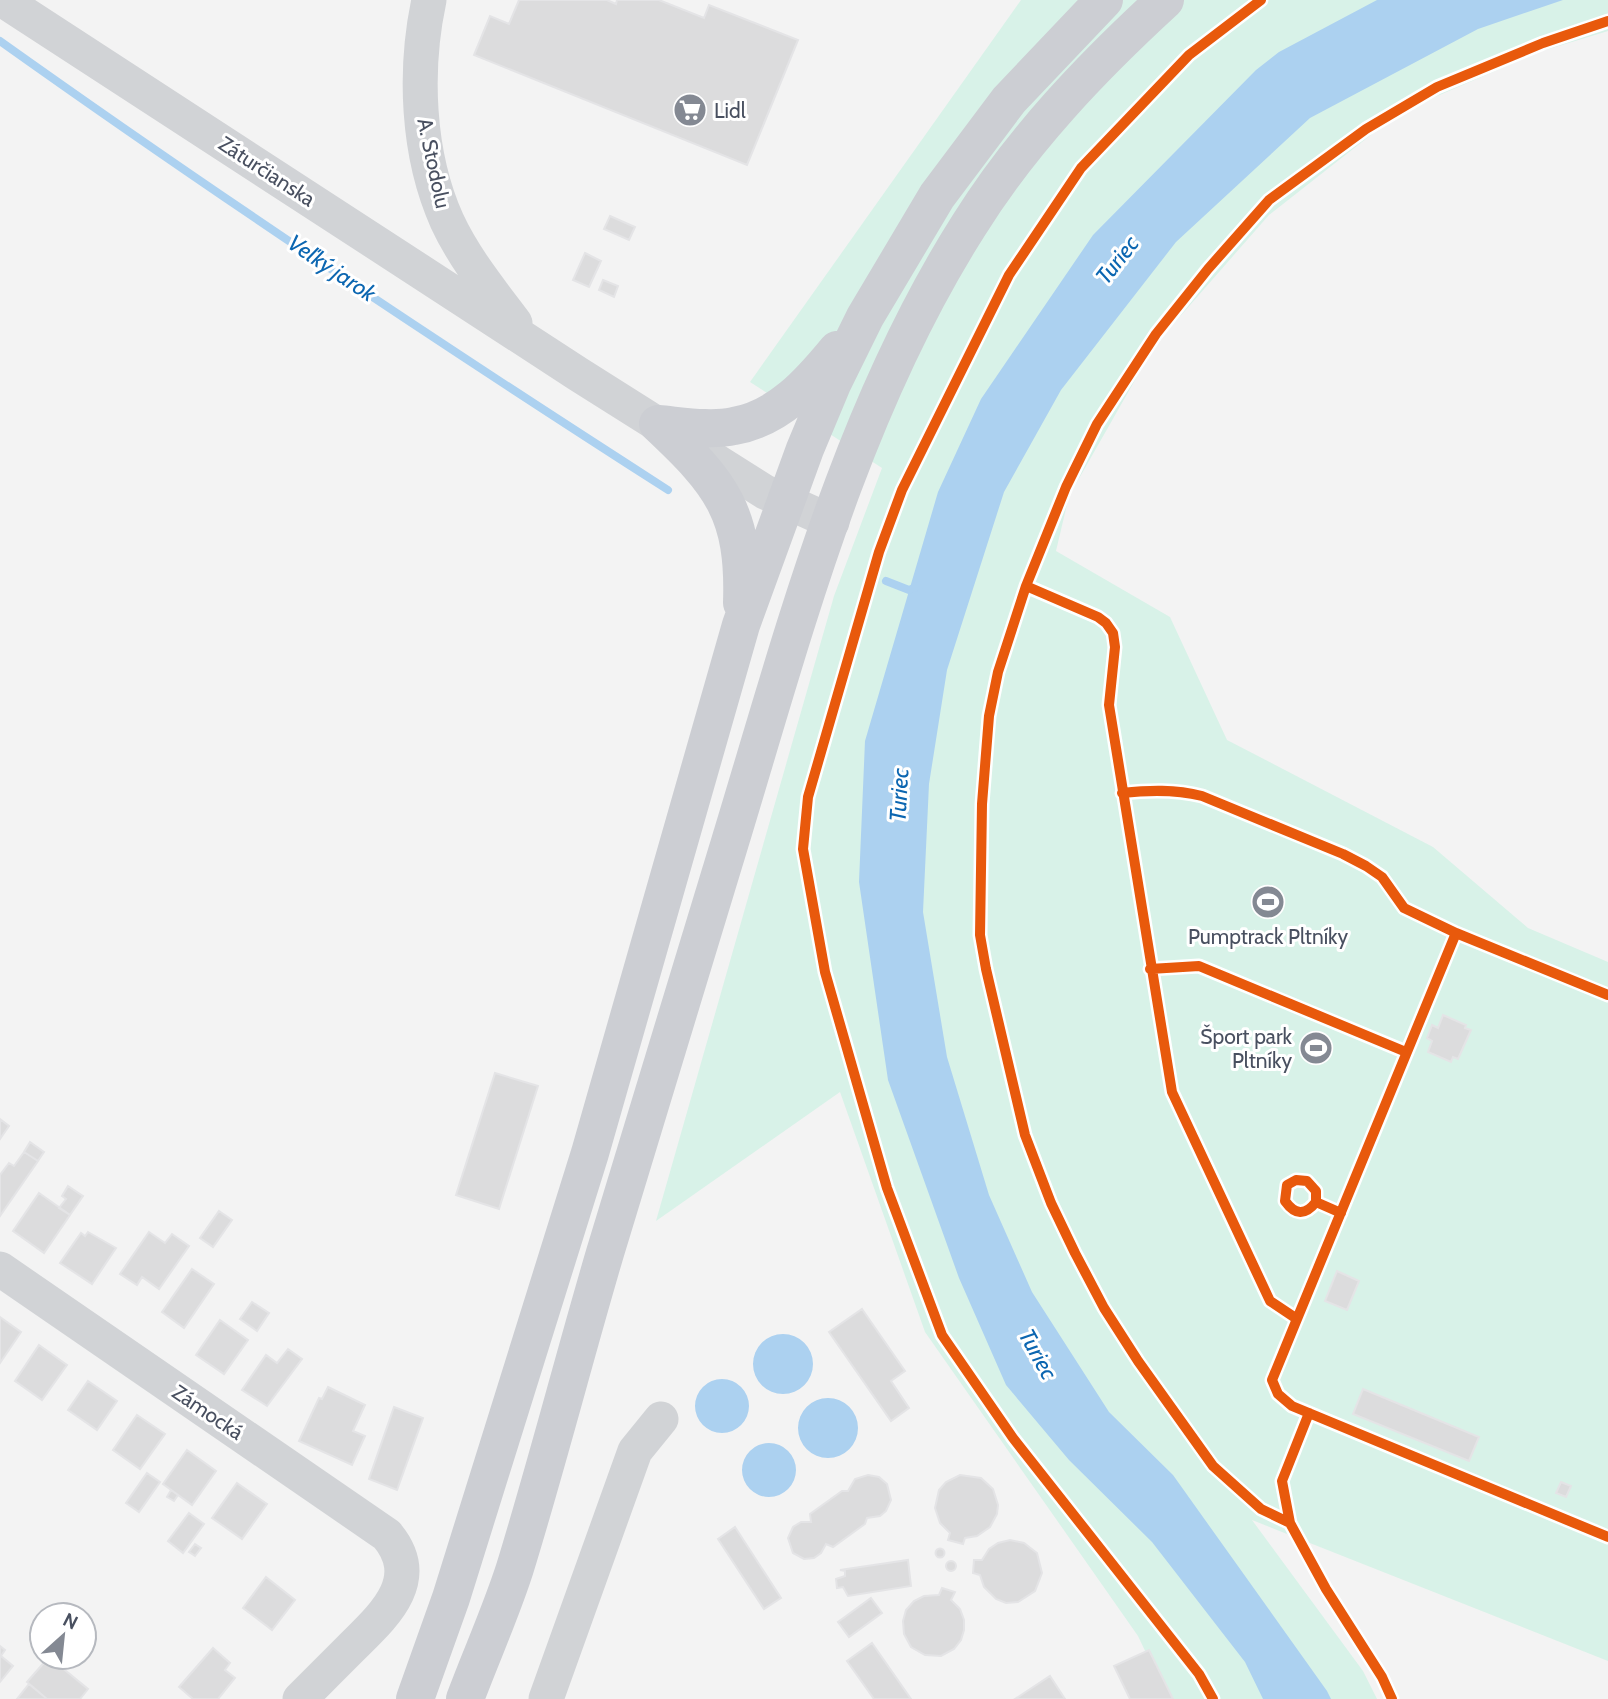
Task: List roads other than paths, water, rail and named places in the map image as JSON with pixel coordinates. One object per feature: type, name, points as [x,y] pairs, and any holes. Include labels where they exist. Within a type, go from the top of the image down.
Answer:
[{"type":"main road","points":[[415,1699],[451,1598],[590,1153],[741,625],[833,382],[865,317],[937,197],[980,137],[1044,61],[1104,0]]},
{"type":"main road","points":[[465,1699],[513,1572],[617,1215],[801,611],[855,456],[906,337],[970,223],[1014,161],[1066,97],[1120,41],[1165,0]]},
{"type":"main road","points":[[659,424],[734,426],[785,405],[817,374],[865,317]]},
{"type":"main road","points":[[659,424],[700,463],[712,479],[736,526],[742,582],[741,625]]},
{"type":"street","name":"Záturčianska","points":[[3,0],[765,492],[832,522]]},
{"type":"street","name":"A. Stodolu","points":[[429,0],[421,63],[422,109],[426,148],[436,188],[447,220],[463,251],[530,342]]},
{"type":"street","name":"Zámocká","points":[[0,1269],[387,1535],[399,1549],[402,1565],[400,1589],[387,1612],[300,1699]]},
{"type":"street","points":[[546,1699],[635,1451],[661,1419]]},
{"type":"water","name":"Turiec","points":[[1377,0],[1563,0],[1478,29],[1310,118],[1176,242],[1061,390],[1004,492],[947,670],[929,784],[923,912],[947,1057],[989,1195],[1032,1292],[1109,1412],[1173,1475],[1331,1699],[1263,1699],[1245,1662],[1152,1542],[1069,1460],[1006,1385],[959,1278],[888,1080],[859,882],[865,741],[938,492],[981,399],[1093,235],[1256,70],[1279,52]]},
{"type":"water","points":[[777,1334],[789,1334],[805,1342],[811,1352],[811,1376],[805,1386],[789,1394],[777,1394],[761,1386],[753,1370],[753,1358],[761,1342]]},
{"type":"water","points":[[722,1379],[741,1387],[749,1406],[741,1425],[722,1433],[703,1425],[695,1406],[703,1387]]},
{"type":"water","points":[[822,1398],[834,1398],[850,1406],[856,1416],[856,1440],[850,1450],[834,1458],[822,1458],[806,1450],[798,1434],[798,1422],[806,1406]]},
{"type":"water","points":[[769,1443],[788,1451],[796,1470],[788,1489],[769,1497],[750,1489],[742,1470],[750,1451]]},
{"type":"waterway","name":"Veľký jarok","points":[[0,41],[331,270],[668,490]]},
{"type":"waterway","name":"Veľký jarok","points":[[886,581],[909,590],[919,586]]},
{"type":"place","name":"Lidl","points":[[690,110]]},
{"type":"place","name":"Pumptrack Pltníky","points":[[1268,902]]},
{"type":"place","name":"Šport park Pltníky","points":[[1316,1048]]}]
